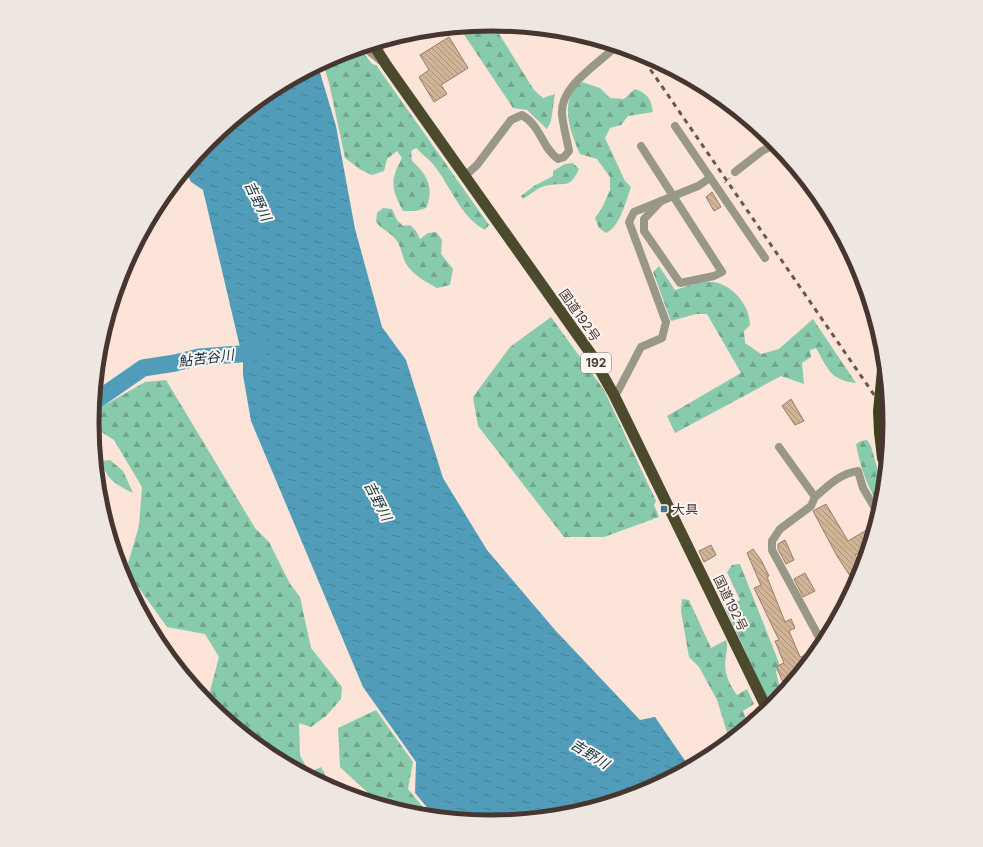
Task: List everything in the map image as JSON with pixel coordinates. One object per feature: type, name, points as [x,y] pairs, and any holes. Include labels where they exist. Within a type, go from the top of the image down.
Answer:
[{"type":"highway","name":"国道192号","points":[[376,49],[591,354],[614,395],[765,705]]},
{"type":"highway","points":[[882,383],[879,411],[883,454]]},
{"type":"street","points":[[465,176],[477,165],[511,120],[522,115],[532,121],[552,155],[558,159],[564,157],[569,150],[562,114],[563,100],[570,88],[612,50]]},
{"type":"street","points":[[369,51],[387,66]]},
{"type":"street","points":[[675,126],[765,258]]},
{"type":"street","points":[[641,146],[722,272],[714,276],[680,283],[644,231],[644,219],[660,204],[661,201]]},
{"type":"street","points":[[735,172],[762,151],[770,147]]},
{"type":"street","points":[[614,395],[618,391],[641,347],[662,338],[666,322],[629,222],[634,212],[712,181]]},
{"type":"street","points":[[779,447],[815,497]]},
{"type":"street","points":[[820,639],[772,550],[772,541],[780,529],[811,506],[815,497],[836,478],[846,473],[858,471],[863,488],[875,507]]},
{"type":"path","points":[[712,181],[722,184],[735,172]]},
{"type":"green space","points":[[497,31],[534,90],[543,98],[555,94],[551,121],[547,129],[527,110],[513,108],[463,32]]},
{"type":"green space","points":[[363,53],[372,64],[376,65],[489,225],[485,230],[476,224],[462,209],[432,163],[416,148],[411,151],[412,161],[422,171],[428,182],[430,194],[426,208],[416,211],[403,211],[394,190],[395,172],[402,158],[397,151],[387,159],[384,171],[372,175],[361,170],[345,158],[325,68]]},
{"type":"green space","points":[[582,82],[600,88],[610,98],[624,99],[635,89],[646,95],[653,112],[628,116],[621,125],[610,128],[605,138],[625,181],[631,187],[619,220],[611,230],[606,233],[599,228],[595,218],[603,206],[610,190],[610,177],[597,159],[580,154],[573,137],[568,116],[570,97],[574,89]]},
{"type":"green space","points":[[573,163],[579,169],[569,183],[542,187],[523,199],[521,196],[534,186],[553,176],[553,171],[565,164]]},
{"type":"green space","points":[[383,208],[392,209],[397,220],[403,226],[410,225],[416,231],[420,239],[428,233],[436,232],[442,240],[441,254],[453,269],[450,285],[437,288],[411,271],[405,262],[397,241],[376,222],[377,213]]},
{"type":"green space","points":[[659,266],[675,290],[698,283],[714,282],[722,284],[736,294],[742,301],[749,317],[750,325],[744,331],[745,343],[761,354],[779,349],[813,319],[856,383],[840,379],[830,372],[816,348],[810,350],[811,357],[802,363],[804,384],[781,376],[675,433],[667,416],[741,373],[707,314],[696,314],[671,321],[653,272]]},
{"type":"green space","points":[[551,317],[604,390],[656,501],[654,505],[659,517],[604,537],[564,537],[478,426],[473,397],[510,347]]},
{"type":"green space","points":[[166,380],[255,528],[269,542],[290,584],[300,597],[311,648],[342,687],[341,699],[326,716],[311,727],[299,723],[300,756],[309,771],[273,750],[253,735],[233,719],[209,696],[219,657],[205,634],[167,627],[129,574],[127,568],[139,526],[142,487],[114,440],[99,431],[100,408],[145,382]]},
{"type":"green space","points":[[867,440],[871,446],[880,479],[876,501],[862,469],[858,453],[856,444]]},
{"type":"green space","points":[[110,460],[123,471],[133,493],[118,485],[109,477],[103,461]]},
{"type":"green space","points":[[740,564],[779,663],[776,672],[780,689],[769,701],[725,608],[740,600],[727,572],[732,565]]},
{"type":"green space","points":[[682,599],[689,600],[711,648],[726,640],[727,648],[725,666],[731,686],[737,695],[747,689],[754,704],[743,711],[747,721],[728,736],[717,700],[699,667],[689,657],[681,611]]},
{"type":"green space","points":[[376,710],[413,762],[408,789],[425,810],[390,803],[373,798],[340,767],[338,728]]},
{"type":"green space","points":[[321,767],[328,780],[311,772]]},
{"type":"water","name":"吉野川","points":[[319,70],[336,126],[355,229],[382,327],[406,360],[443,478],[487,550],[555,630],[640,720],[655,717],[687,764],[665,776],[618,795],[593,803],[543,813],[492,816],[430,811],[415,793],[416,762],[363,687],[251,421],[243,375],[243,360],[203,190],[191,182],[188,175],[214,146],[233,128],[273,97]]},
{"type":"building","points":[[449,37],[468,68],[441,85],[447,94],[434,102],[419,77],[429,70],[420,55]]},
{"type":"building","points":[[712,192],[721,207],[714,211],[706,197]]},
{"type":"building","points":[[791,399],[804,421],[795,425],[782,406]]},
{"type":"building","points":[[826,504],[848,541],[870,528],[863,551],[855,555],[859,561],[852,579],[837,556],[813,511]]},
{"type":"building","points":[[785,540],[794,560],[786,564],[778,549],[778,544]]},
{"type":"building","points":[[711,545],[716,555],[704,562],[699,551]]},
{"type":"building","points":[[753,549],[761,560],[769,576],[767,577],[785,622],[791,619],[795,628],[789,631],[800,657],[809,653],[789,680],[783,682],[777,666],[784,663],[775,641],[779,640],[754,588],[761,585],[747,553]]},
{"type":"building","points":[[805,573],[815,591],[803,597],[794,579]]},
{"type":"waterway","name":"鮎苦谷川","points":[[100,398],[143,368],[175,363],[199,357],[253,353],[261,346]]},
{"type":"railway","points":[[646,63],[883,408]]},
{"type":"place","name":"大具","points":[[664,509]]}]
